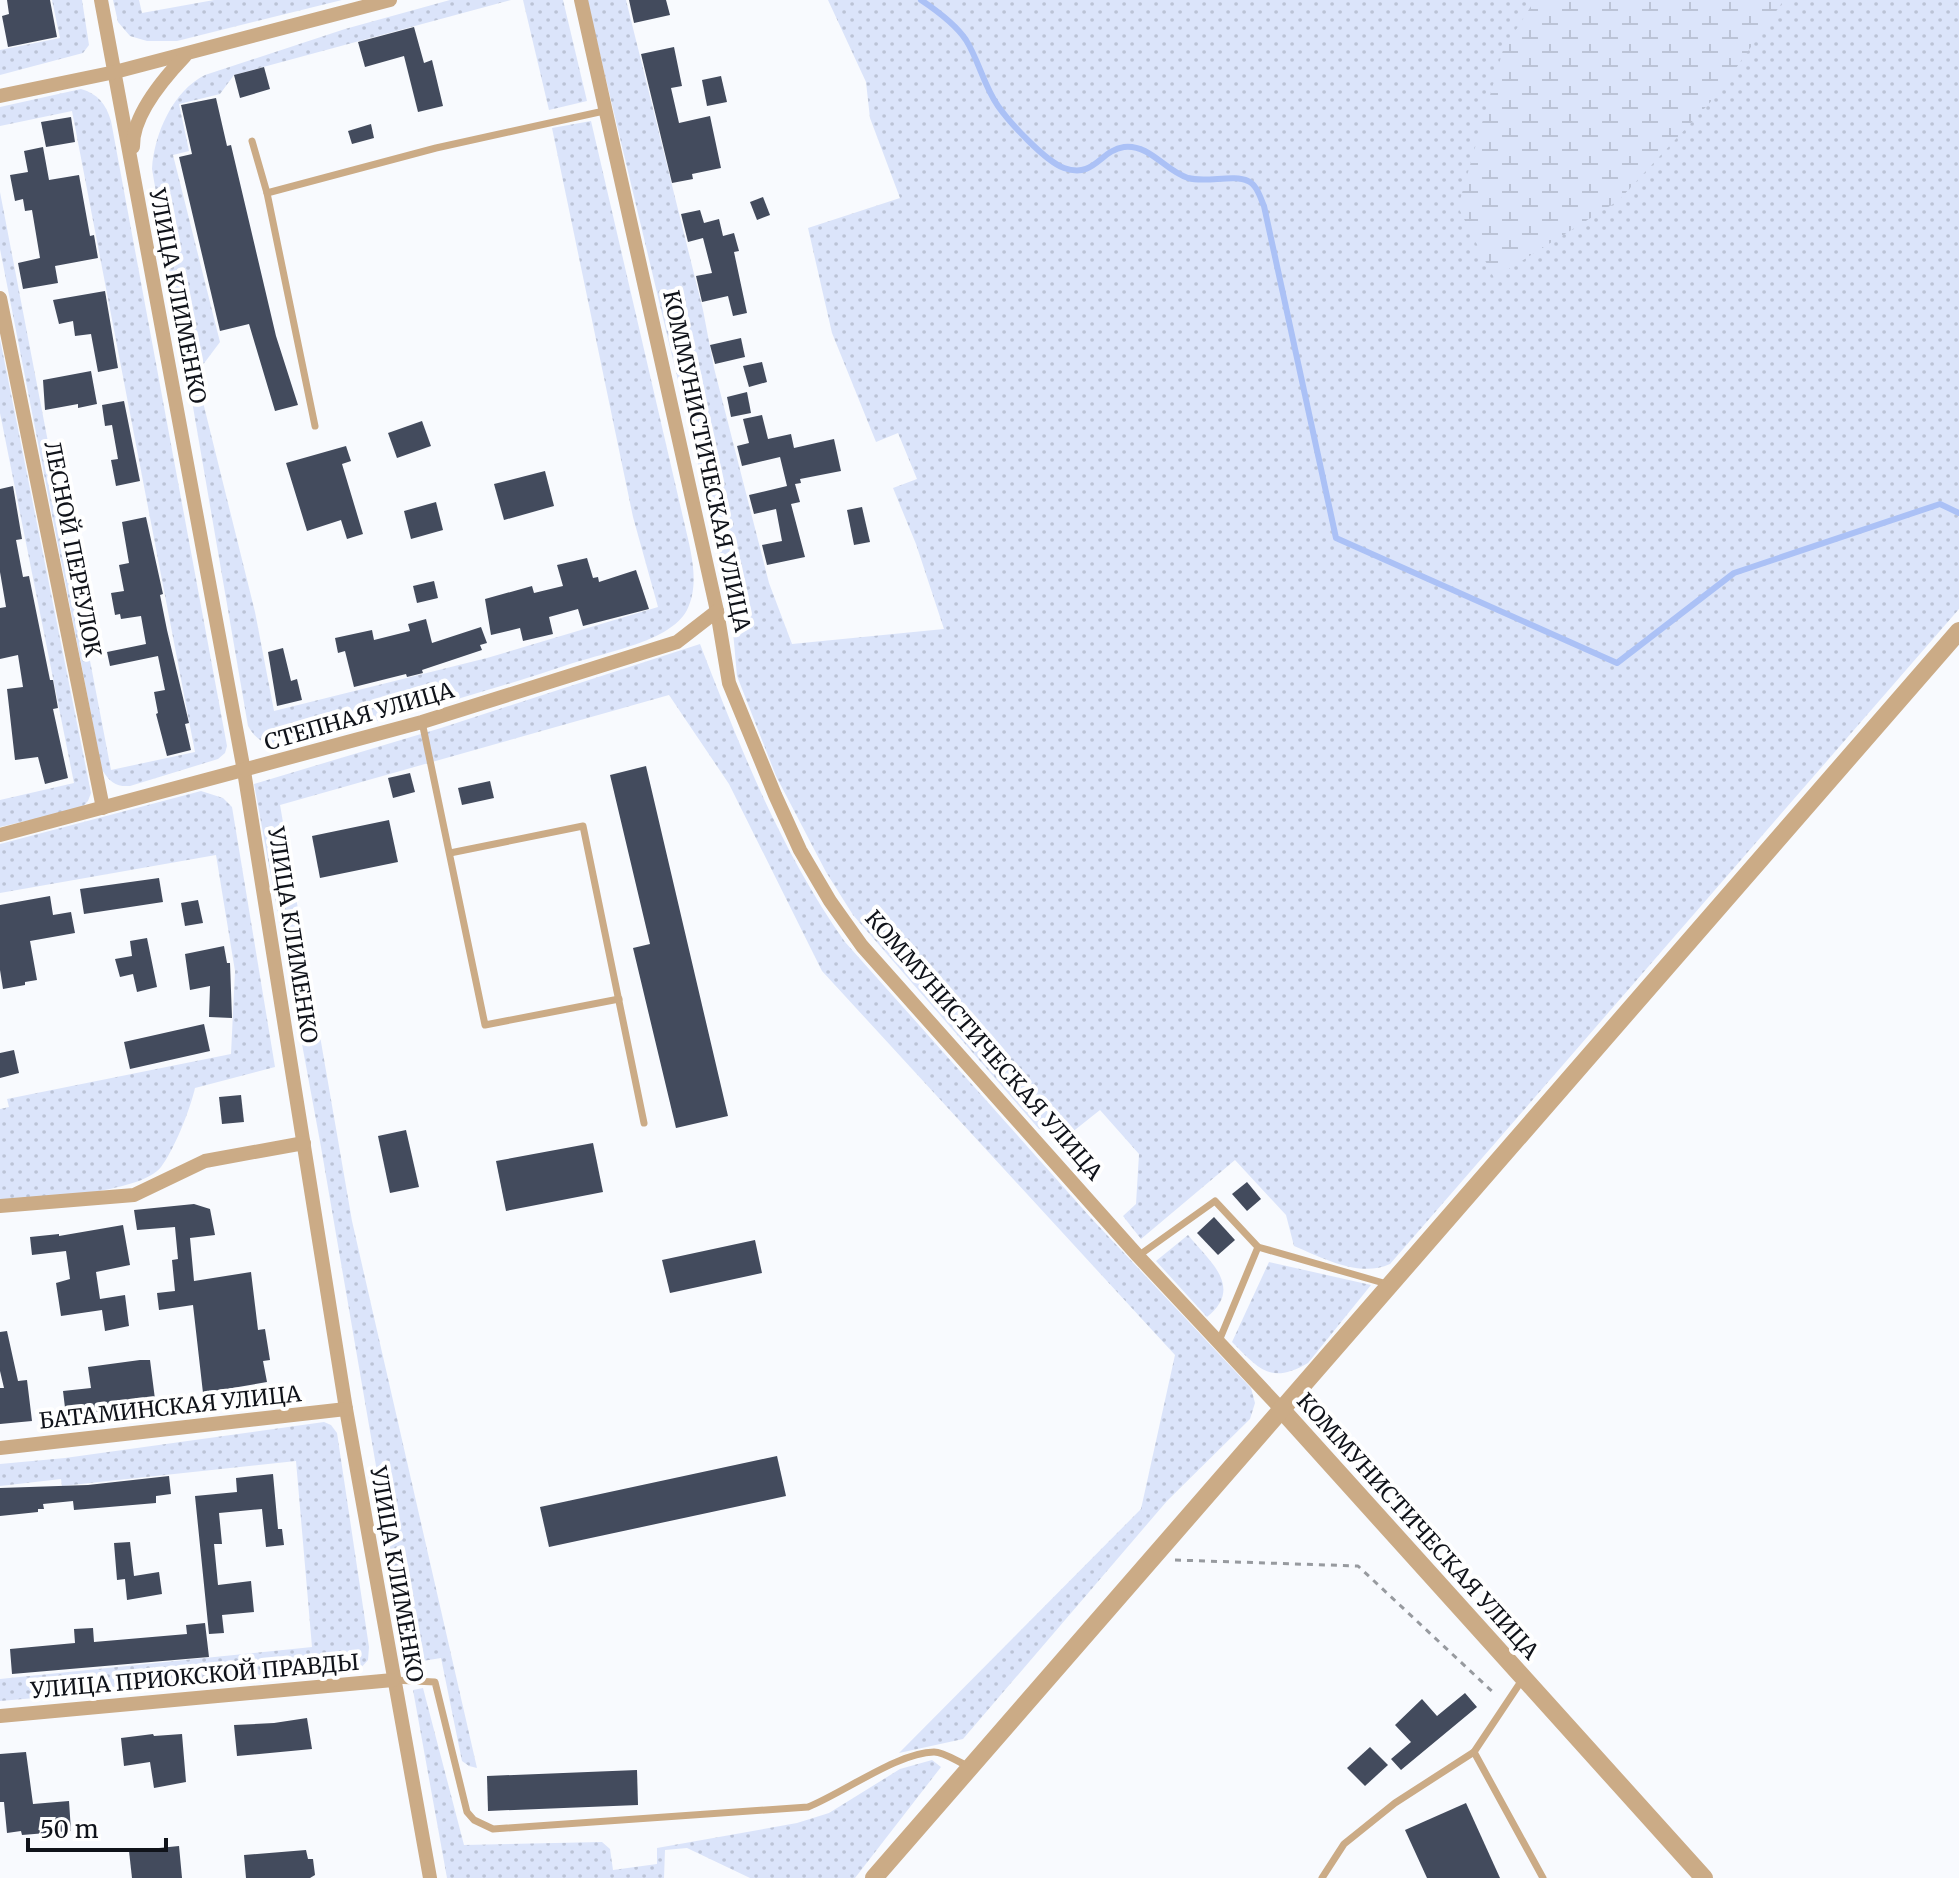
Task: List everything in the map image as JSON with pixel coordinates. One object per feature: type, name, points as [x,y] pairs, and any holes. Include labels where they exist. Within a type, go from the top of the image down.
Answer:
[{"type":"street","name":"УЛИЦА КЛИМЕНКО","points":[[101,0],[244,771],[346,1409],[430,1878]]},
{"type":"street","points":[[0,96],[115,72],[390,0]]},
{"type":"street","name":"КОММУНИСТИЧЕСКАЯ УЛИЦА","points":[[581,0],[717,611],[729,683],[800,850],[830,901],[862,946],[900,990],[1704,1878]]},
{"type":"street","points":[[135,187],[133,138],[146,105],[163,79],[187,54]]},
{"type":"street","name":"ЛЕСНОЙ ПЕРЕУЛОК","points":[[0,298],[103,808]]},
{"type":"street","name":"СТЕПНАЯ УЛИЦА","points":[[0,835],[422,722],[677,642],[717,611]]},
{"type":"street","points":[[874,1878],[1959,631]]},
{"type":"street","points":[[0,1206],[134,1195],[205,1161],[304,1143]]},
{"type":"street","name":"БАТАМИНСКАЯ УЛИЦА","points":[[0,1448],[346,1409]]},
{"type":"street","name":"УЛИЦА ПРИОКСКОЙ ПРАВДЫ","points":[[0,1716],[393,1680]]},
{"type":"lane","points":[[267,193],[436,148],[604,111]]},
{"type":"lane","points":[[252,141],[267,193],[315,426]]},
{"type":"lane","points":[[422,722],[485,1025],[619,999]]},
{"type":"lane","points":[[450,853],[583,826],[644,1123]]},
{"type":"lane","points":[[1138,1256],[1215,1201],[1258,1247],[1389,1285]]},
{"type":"lane","points":[[1219,1342],[1258,1247]]},
{"type":"lane","points":[[1322,1878],[1344,1844],[1385,1811],[1474,1752],[1522,1679]]},
{"type":"lane","points":[[393,1680],[435,1682],[467,1812],[474,1820],[493,1829],[808,1807],[906,1758],[936,1752],[970,1767]]},
{"type":"lane","points":[[1474,1752],[1543,1878]]},
{"type":"path","points":[[1166,1560],[1358,1566],[1506,1704]]},
{"type":"green space","points":[[52,0],[82,0],[89,45],[83,53],[0,75],[0,50],[60,38]]},
{"type":"green space","points":[[113,0],[139,0],[142,13],[214,0],[342,0],[177,41],[147,41],[130,36],[118,22]]},
{"type":"green space","points":[[450,0],[511,0],[234,75],[220,94],[179,104],[189,151],[173,155],[220,342],[196,374],[255,612],[274,711],[487,658],[658,607],[633,517],[552,128],[591,121],[690,546],[694,579],[691,600],[685,614],[675,624],[641,642],[425,708],[274,746],[259,739],[248,726],[152,169],[157,142],[175,103],[205,75],[345,29]]},
{"type":"green space","points":[[523,0],[563,0],[587,101],[549,110]]},
{"type":"green space","points":[[587,0],[626,0],[769,583],[792,644],[944,629],[916,544],[893,488],[917,479],[898,433],[876,442],[832,333],[808,228],[900,198],[870,118],[866,82],[828,0],[1959,0],[1959,609],[1390,1264],[1378,1268],[1354,1268],[1294,1246],[1286,1215],[1235,1160],[1141,1239],[1123,1216],[1136,1204],[1139,1154],[1100,1110],[1071,1133],[1039,1129],[853,915],[826,872],[776,776],[737,676],[730,598]]},
{"type":"green space","points":[[1535,0],[1784,0],[1717,95],[1618,201],[1494,278],[1458,207],[1503,50]]},
{"type":"green space","points":[[81,89],[100,100],[111,121],[227,746],[218,759],[130,786],[114,783],[102,770],[0,249],[0,192],[111,770],[195,752],[72,111],[0,126],[0,107]]},
{"type":"green space","points":[[0,339],[91,793],[81,808],[0,827],[0,800],[74,783],[0,413]]},
{"type":"green space","points":[[700,644],[747,760],[782,835],[845,942],[1091,1218],[1251,1388],[1255,1403],[1250,1419],[1167,1501],[963,1739],[899,1753],[1141,1509],[1175,1355],[822,971],[729,784],[669,695],[280,805],[352,1221],[477,1768],[462,1761],[441,1658],[410,1663],[321,1147],[254,784],[441,728]]},
{"type":"green space","points":[[201,791],[223,798],[232,807],[275,1067],[195,1088],[171,1151],[161,1167],[149,1176],[110,1189],[0,1202],[0,1109],[9,1107],[7,1099],[231,1054],[235,971],[216,855],[0,893],[0,844]]},
{"type":"green space","points":[[1188,1235],[1220,1275],[1223,1285],[1218,1306],[1207,1317],[1156,1261]]},
{"type":"green space","points":[[1269,1262],[1371,1285],[1308,1363],[1284,1373],[1266,1371],[1232,1342]]},
{"type":"green space","points":[[324,1422],[337,1433],[369,1647],[368,1660],[359,1670],[0,1701],[0,1679],[312,1647],[296,1461],[62,1486],[61,1479],[0,1486],[0,1464],[65,1458]]},
{"type":"green space","points":[[423,1688],[464,1845],[602,1842],[610,1849],[613,1870],[657,1864],[657,1848],[797,1823],[829,1813],[900,1769],[932,1760],[941,1767],[855,1878],[750,1878],[687,1848],[665,1850],[664,1878],[447,1878],[413,1690]]},
{"type":"building","points":[[7,0],[50,0],[57,37],[8,47],[2,16],[9,14]]},
{"type":"building","points":[[629,0],[666,0],[670,15],[634,23]]},
{"type":"building","points":[[414,27],[424,63],[432,60],[443,106],[418,112],[404,56],[365,67],[358,42]]},
{"type":"building","points":[[674,47],[682,86],[671,88],[679,123],[710,116],[721,168],[692,174],[693,179],[672,183],[641,54]]},
{"type":"building","points":[[264,67],[270,89],[240,98],[234,75]]},
{"type":"building","points":[[721,76],[727,102],[707,106],[702,80]]},
{"type":"building","points":[[216,98],[227,146],[231,145],[276,336],[298,405],[275,411],[249,324],[220,331],[179,157],[192,154],[181,105]]},
{"type":"building","points":[[71,117],[75,142],[46,147],[41,122]]},
{"type":"building","points":[[371,124],[374,138],[352,144],[348,131]]},
{"type":"building","points":[[43,147],[49,180],[79,175],[90,236],[94,235],[98,258],[55,266],[58,283],[23,289],[18,263],[40,258],[32,210],[25,211],[23,199],[15,201],[10,175],[28,172],[24,151]]},
{"type":"building","points":[[763,197],[770,215],[757,220],[750,202]]},
{"type":"building","points":[[700,210],[704,223],[719,219],[723,236],[734,233],[739,251],[734,252],[747,313],[733,316],[728,296],[702,302],[696,276],[712,273],[703,238],[688,242],[681,214]]},
{"type":"building","points":[[105,291],[118,368],[98,372],[91,334],[75,336],[73,321],[59,324],[53,300]]},
{"type":"building","points":[[741,338],[745,357],[715,364],[710,345]]},
{"type":"building","points":[[762,362],[767,382],[749,387],[743,366]]},
{"type":"building","points":[[91,371],[97,404],[45,410],[43,380]]},
{"type":"building","points":[[747,392],[751,413],[731,417],[727,397]]},
{"type":"building","points":[[124,401],[140,481],[116,486],[111,460],[118,459],[112,425],[105,426],[102,405]]},
{"type":"building","points":[[762,415],[768,439],[791,434],[794,448],[834,439],[841,471],[800,479],[801,483],[795,484],[800,502],[791,504],[805,557],[767,565],[762,545],[782,541],[776,509],[754,514],[749,495],[787,486],[780,457],[742,466],[737,446],[749,443],[743,419]]},
{"type":"building","points":[[422,421],[431,446],[397,458],[388,433]]},
{"type":"building","points":[[346,446],[351,461],[342,464],[363,534],[347,539],[341,520],[307,531],[286,463]]},
{"type":"building","points":[[545,471],[554,506],[504,520],[494,484]]},
{"type":"building","points":[[13,486],[22,539],[16,540],[23,577],[29,576],[50,680],[53,680],[58,708],[53,709],[68,778],[45,784],[38,757],[15,760],[7,689],[23,687],[18,655],[0,659],[0,608],[6,607],[0,572],[0,489]]},
{"type":"building","points":[[436,502],[443,530],[411,539],[404,511]]},
{"type":"building","points":[[862,507],[870,542],[854,545],[847,510]]},
{"type":"building","points":[[146,517],[163,594],[160,595],[167,630],[189,723],[185,724],[191,750],[167,756],[156,714],[154,692],[165,690],[158,656],[110,666],[107,652],[146,644],[141,616],[121,619],[120,614],[115,615],[111,593],[124,591],[119,565],[129,563],[122,522]]},
{"type":"building","points":[[587,558],[593,578],[598,577],[599,582],[636,570],[649,609],[583,626],[578,609],[549,617],[553,634],[523,641],[520,628],[491,635],[485,599],[532,586],[534,593],[563,586],[557,565]]},
{"type":"building","points":[[434,581],[438,598],[417,603],[413,586]]},
{"type":"building","points":[[426,619],[432,643],[481,627],[487,643],[480,645],[482,650],[422,670],[423,673],[407,677],[406,674],[354,687],[345,651],[338,653],[335,638],[372,630],[374,640],[410,631],[408,624]]},
{"type":"building","points":[[283,648],[291,681],[297,679],[302,700],[277,706],[268,652]]},
{"type":"building","points":[[646,766],[728,1116],[676,1128],[633,948],[650,944],[610,775]]},
{"type":"building","points":[[410,773],[415,792],[393,798],[388,778]]},
{"type":"building","points":[[490,781],[494,798],[462,805],[458,788]]},
{"type":"building","points":[[389,820],[398,862],[320,878],[312,836]]},
{"type":"building","points":[[159,878],[163,902],[84,914],[80,889]]},
{"type":"building","points":[[50,896],[53,915],[71,912],[75,933],[30,941],[37,980],[3,989],[0,905]]},
{"type":"building","points":[[198,900],[203,923],[185,926],[181,903]]},
{"type":"building","points":[[147,938],[157,987],[137,992],[133,974],[120,977],[115,959],[132,956],[130,941]]},
{"type":"building","points":[[224,946],[227,963],[230,963],[232,1018],[209,1017],[210,986],[190,990],[185,954]]},
{"type":"building","points":[[204,1024],[210,1051],[130,1069],[124,1042]]},
{"type":"building","points":[[14,1050],[19,1073],[0,1078],[0,1053]]},
{"type":"building","points":[[241,1095],[244,1122],[222,1124],[219,1097]]},
{"type":"building","points":[[406,1130],[419,1187],[390,1193],[378,1136]]},
{"type":"building","points":[[593,1143],[603,1192],[506,1211],[496,1161]]},
{"type":"building","points":[[1247,1182],[1261,1199],[1247,1211],[1232,1194]]},
{"type":"building","points":[[194,1204],[210,1209],[215,1235],[190,1238],[194,1281],[251,1272],[258,1330],[265,1329],[270,1360],[263,1361],[267,1382],[203,1393],[193,1305],[159,1310],[157,1293],[175,1291],[172,1260],[178,1259],[175,1227],[137,1230],[134,1210]]},
{"type":"building","points":[[1214,1217],[1235,1240],[1218,1255],[1197,1233]]},
{"type":"building","points":[[123,1225],[130,1265],[96,1272],[100,1299],[125,1295],[129,1326],[105,1331],[102,1310],[61,1316],[56,1283],[70,1279],[66,1251],[32,1255],[30,1237],[59,1236]]},
{"type":"building","points":[[755,1240],[762,1273],[670,1293],[662,1260]]},
{"type":"building","points":[[7,1331],[18,1381],[27,1380],[32,1421],[0,1424],[0,1388],[4,1388],[0,1371],[0,1332]]},
{"type":"building","points":[[150,1360],[156,1407],[66,1416],[63,1391],[91,1388],[88,1367]]},
{"type":"building","points":[[777,1456],[786,1496],[549,1547],[540,1507]]},
{"type":"building","points":[[273,1474],[278,1529],[282,1529],[284,1545],[266,1547],[262,1509],[219,1513],[222,1544],[214,1544],[218,1585],[251,1581],[254,1612],[222,1615],[224,1633],[209,1634],[195,1496],[237,1492],[236,1478]]},
{"type":"building","points":[[169,1476],[171,1494],[156,1496],[156,1503],[74,1510],[73,1501],[43,1504],[44,1509],[38,1509],[38,1512],[0,1516],[0,1488],[88,1485]]},
{"type":"building","points":[[130,1542],[134,1576],[159,1572],[162,1594],[127,1600],[125,1579],[117,1580],[114,1543]]},
{"type":"building","points":[[205,1623],[209,1657],[12,1674],[10,1649],[75,1643],[74,1629],[93,1628],[94,1642],[187,1634],[186,1625]]},
{"type":"building","points":[[1465,1693],[1477,1707],[1401,1770],[1391,1759],[1411,1742],[1395,1725],[1422,1699],[1437,1716]]},
{"type":"building","points":[[307,1718],[312,1749],[237,1756],[234,1725]]},
{"type":"building","points":[[182,1734],[186,1782],[154,1788],[150,1762],[124,1766],[121,1738]]},
{"type":"building","points":[[1370,1747],[1388,1765],[1365,1786],[1347,1768]]},
{"type":"building","points":[[26,1752],[33,1804],[69,1801],[71,1831],[22,1835],[21,1831],[7,1833],[4,1802],[0,1802],[0,1754]]},
{"type":"building","points":[[637,1770],[638,1805],[488,1811],[487,1776]]},
{"type":"building","points":[[1466,1803],[1500,1878],[1427,1878],[1405,1830]]},
{"type":"building","points":[[179,1846],[182,1878],[132,1878],[129,1851]]},
{"type":"building","points":[[306,1850],[308,1859],[313,1859],[315,1875],[310,1878],[246,1878],[244,1855]]},
{"type":"waterway","points":[[921,0],[962,34],[998,106],[1028,141],[1056,164],[1083,170],[1116,149],[1133,147],[1188,178],[1235,178],[1254,185],[1264,206],[1336,538],[1617,663],[1734,573],[1940,504],[1959,513]]}]
